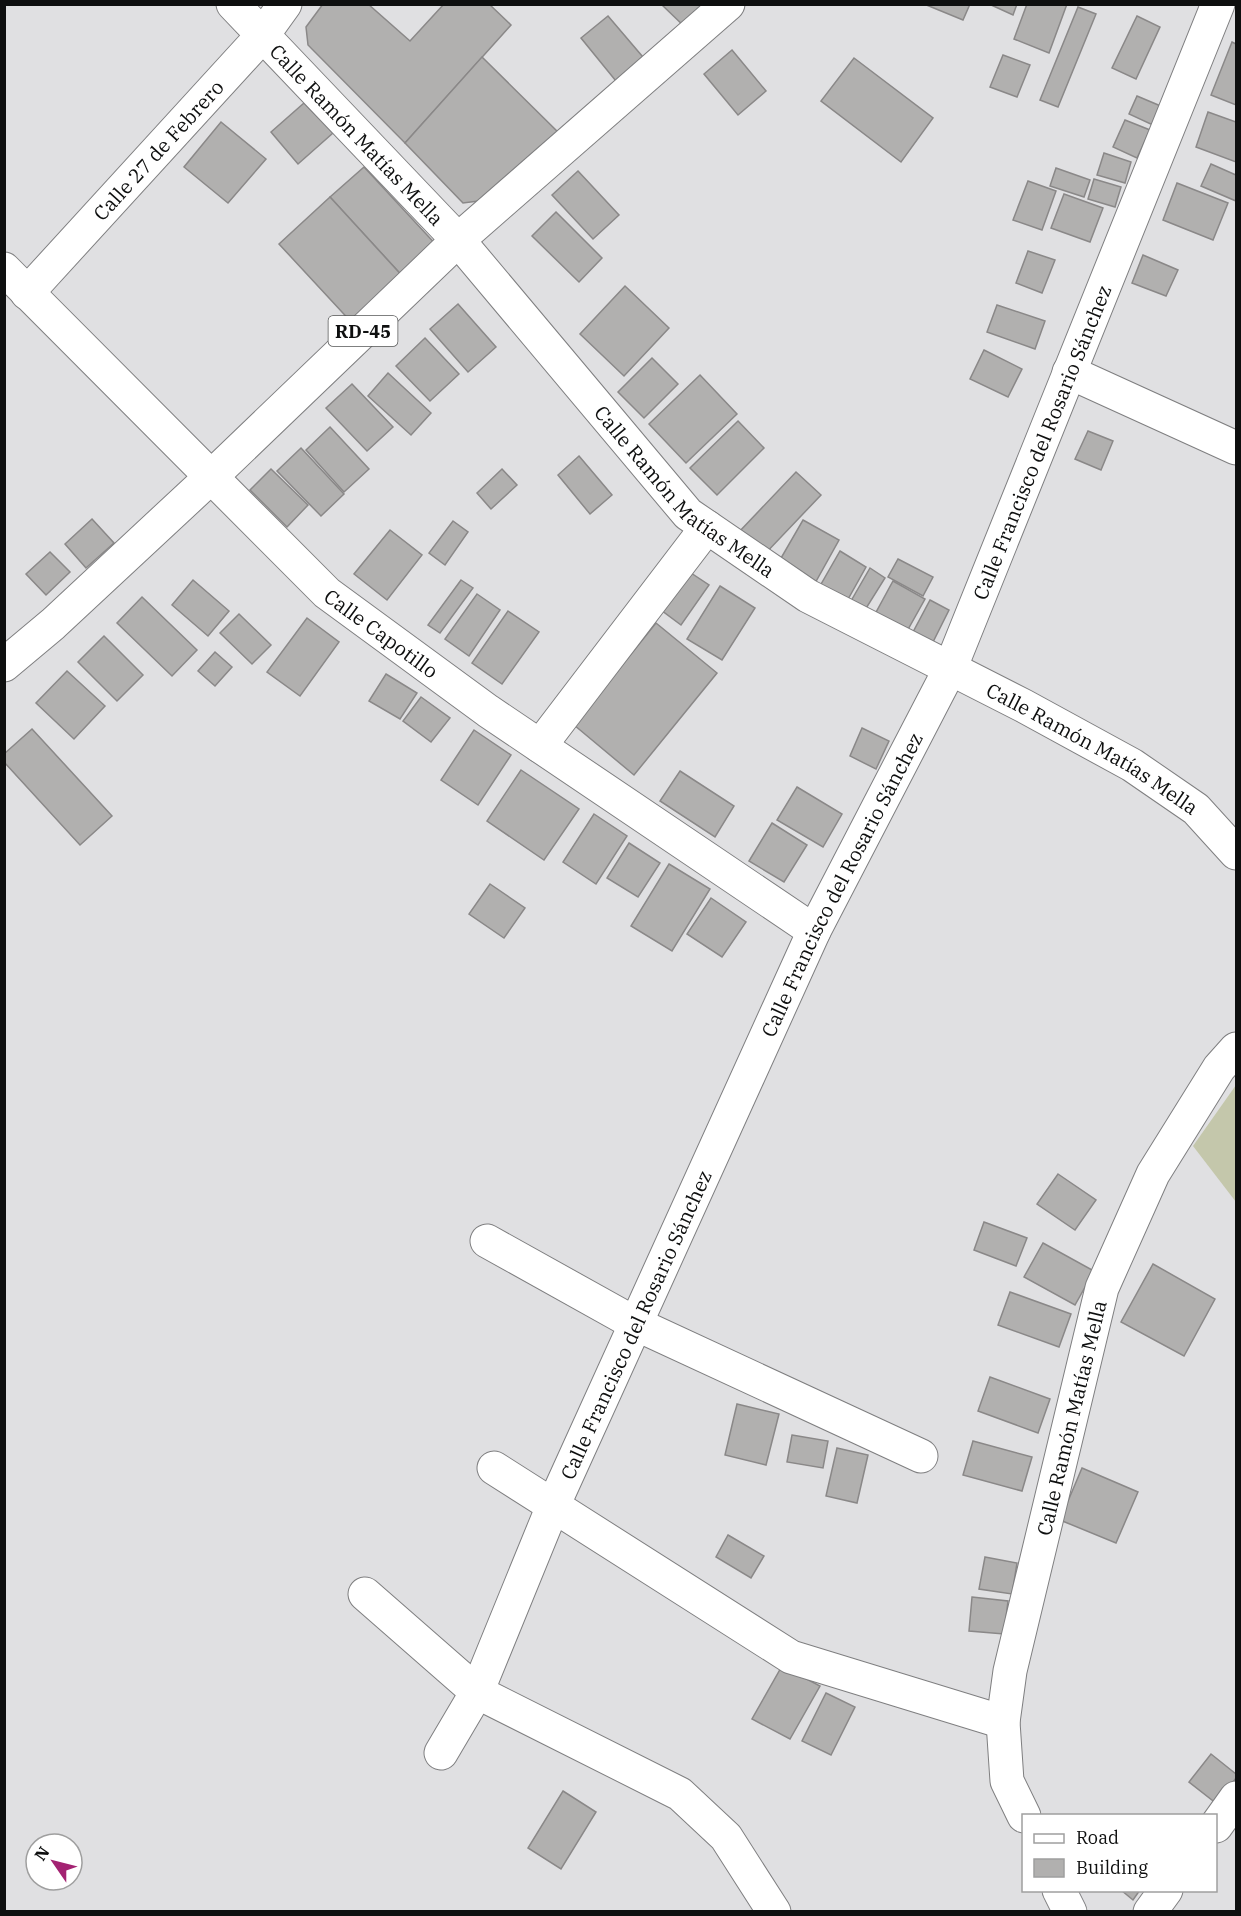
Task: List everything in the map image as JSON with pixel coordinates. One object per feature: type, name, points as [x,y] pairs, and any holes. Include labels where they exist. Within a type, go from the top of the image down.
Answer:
[{"type":"street","name":"Calle Ramón Matías Mella","points":[[233,4],[458,240],[688,513],[808,596],[1024,706],[1132,765],[1196,809],[1236,854]]},
{"type":"street","name":"Calle 27 de Febrero","points":[[27,293],[262,36],[285,4]]},
{"type":"street","name":"RD-45","points":[[4,665],[52,624],[212,476],[458,240],[728,4]]},
{"type":"street","name":"Calle Francisco del Rosario Sánchez","points":[[441,1753],[477,1692],[553,1506],[814,932],[950,669],[1218,4]]},
{"type":"street","name":"Calle Capotillo","points":[[4,269],[327,593],[488,711],[814,932]]},
{"type":"street","points":[[1069,372],[1236,448]]},
{"type":"street","points":[[540,746],[707,527]]},
{"type":"street","name":"Calle Ramón Matías Mella","points":[[1024,1814],[1007,1781],[1003,1722],[1010,1671],[1102,1288],[1153,1174],[1219,1068],[1236,1049]]},
{"type":"street","points":[[487,1241],[636,1324],[921,1456]]},
{"type":"street","points":[[494,1468],[791,1657],[1003,1722]]},
{"type":"street","points":[[365,1594],[477,1692],[681,1794],[726,1837],[774,1911]]},
{"type":"street","points":[[1217,1823],[1236,1798]]},
{"type":"street","points":[[1060,1892],[1070,1911]]},
{"type":"street","points":[[1150,1911],[1164,1892]]},
{"type":"green space","points":[[1236,1085],[1236,1202],[1193,1146]]},
{"type":"building","points":[[323,4],[368,4],[410,41],[444,4],[489,4],[511,25],[405,143],[308,45],[306,27]]},
{"type":"building","points":[[661,4],[713,4],[688,30]]},
{"type":"building","points":[[924,4],[970,4],[963,20]]},
{"type":"building","points":[[989,4],[1017,4],[1013,15]]},
{"type":"building","points":[[1027,4],[1067,4],[1049,53],[1014,39]]},
{"type":"building","points":[[1078,7],[1096,14],[1058,107],[1040,100]]},
{"type":"building","points":[[608,16],[648,63],[620,86],[581,38]]},
{"type":"building","points":[[1137,16],[1160,27],[1136,79],[1112,68]]},
{"type":"building","points":[[1232,42],[1236,44],[1236,105],[1211,95]]},
{"type":"building","points":[[732,50],[766,91],[738,115],[704,74]]},
{"type":"building","points":[[1003,55],[1030,65],[1017,97],[990,87]]},
{"type":"building","points":[[482,57],[566,140],[494,199],[463,203],[405,143]]},
{"type":"building","points":[[854,58],[933,118],[901,162],[821,101]]},
{"type":"building","points":[[1137,96],[1163,107],[1155,126],[1129,114]]},
{"type":"building","points":[[304,103],[333,133],[298,164],[271,132]]},
{"type":"building","points":[[1208,112],[1236,122],[1236,162],[1196,147]]},
{"type":"building","points":[[1125,120],[1150,130],[1137,158],[1113,147]]},
{"type":"building","points":[[221,122],[266,159],[228,203],[184,167]]},
{"type":"building","points":[[1104,153],[1131,162],[1125,183],[1097,175]]},
{"type":"building","points":[[1211,164],[1236,175],[1236,201],[1201,186]]},
{"type":"building","points":[[364,167],[440,249],[406,280],[330,197]]},
{"type":"building","points":[[1056,168],[1090,180],[1084,197],[1050,186]]},
{"type":"building","points":[[578,171],[619,215],[593,239],[552,195]]},
{"type":"building","points":[[1094,179],[1121,187],[1115,207],[1088,199]]},
{"type":"building","points":[[1028,181],[1056,191],[1042,230],[1013,220]]},
{"type":"building","points":[[1177,183],[1228,203],[1213,240],[1163,220]]},
{"type":"building","points":[[1064,194],[1103,208],[1090,242],[1051,228]]},
{"type":"building","points":[[330,197],[406,280],[354,325],[279,244]]},
{"type":"building","points":[[556,212],[602,258],[579,282],[532,236]]},
{"type":"building","points":[[1028,251],[1055,260],[1042,293],[1016,283]]},
{"type":"building","points":[[1143,255],[1178,270],[1166,296],[1132,283]]},
{"type":"building","points":[[625,286],[669,328],[624,376],[580,334]]},
{"type":"building","points":[[458,304],[496,347],[468,372],[430,329]]},
{"type":"building","points":[[997,305],[1045,321],[1035,349],[987,332]]},
{"type":"building","points":[[425,338],[459,374],[430,401],[396,366]]},
{"type":"building","points":[[984,350],[1022,369],[1008,397],[970,379]]},
{"type":"building","points":[[652,358],[678,384],[644,418],[618,392]]},
{"type":"building","points":[[388,373],[431,413],[411,435],[368,396]]},
{"type":"building","points":[[700,375],[737,414],[686,463],[649,424]]},
{"type":"building","points":[[352,384],[393,427],[367,451],[326,408]]},
{"type":"building","points":[[738,421],[764,448],[717,495],[690,468]]},
{"type":"building","points":[[330,427],[369,469],[344,492],[306,450]]},
{"type":"building","points":[[1088,431],[1113,441],[1101,470],[1075,459]]},
{"type":"building","points":[[301,448],[344,494],[321,516],[277,471]]},
{"type":"building","points":[[579,456],[612,495],[590,514],[558,475]]},
{"type":"building","points":[[271,469],[308,505],[287,527],[250,490]]},
{"type":"building","points":[[502,469],[517,485],[491,509],[477,493]]},
{"type":"building","points":[[796,472],[821,495],[762,557],[738,533]]},
{"type":"building","points":[[92,519],[114,543],[86,568],[65,544]]},
{"type":"building","points":[[803,520],[839,540],[814,585],[777,565]]},
{"type":"building","points":[[453,521],[468,532],[445,565],[429,553]]},
{"type":"building","points":[[390,530],[422,555],[387,600],[354,574]]},
{"type":"building","points":[[840,551],[866,567],[847,601],[820,586]]},
{"type":"building","points":[[50,552],[70,572],[46,595],[26,574]]},
{"type":"building","points":[[898,559],[933,577],[923,596],[888,577]]},
{"type":"building","points":[[870,568],[885,578],[865,610],[851,601]]},
{"type":"building","points":[[688,571],[709,585],[681,625],[661,610]]},
{"type":"building","points":[[193,580],[229,611],[208,636],[172,605]]},
{"type":"building","points":[[461,580],[473,588],[440,633],[428,625]]},
{"type":"building","points":[[893,581],[925,599],[906,633],[874,616]]},
{"type":"building","points":[[720,586],[755,608],[722,660],[687,639]]},
{"type":"building","points":[[477,594],[500,610],[469,656],[445,639]]},
{"type":"building","points":[[142,597],[197,650],[172,676],[117,623]]},
{"type":"building","points":[[930,600],[949,610],[932,644],[912,634]]},
{"type":"building","points":[[508,611],[539,632],[502,684],[472,663]]},
{"type":"building","points":[[239,614],[271,645],[252,664],[220,633]]},
{"type":"building","points":[[307,618],[339,642],[300,696],[267,672]]},
{"type":"building","points":[[656,623],[717,673],[634,775],[574,725]]},
{"type":"building","points":[[104,636],[143,675],[117,701],[78,662]]},
{"type":"building","points":[[215,652],[232,667],[215,686],[198,671]]},
{"type":"building","points":[[67,671],[105,706],[74,739],[36,703]]},
{"type":"building","points":[[386,674],[417,693],[400,719],[369,701]]},
{"type":"building","points":[[421,697],[450,718],[431,742],[403,721]]},
{"type":"building","points":[[862,728],[889,741],[876,769],[850,756]]},
{"type":"building","points":[[32,729],[112,816],[80,845],[4,762],[4,754]]},
{"type":"building","points":[[474,730],[511,755],[478,805],[441,780]]},
{"type":"building","points":[[521,770],[579,809],[544,860],[487,821]]},
{"type":"building","points":[[680,771],[734,806],[715,837],[660,801]]},
{"type":"building","points":[[797,787],[842,814],[823,847],[777,820]]},
{"type":"building","points":[[594,814],[627,836],[596,884],[563,862]]},
{"type":"building","points":[[772,823],[807,845],[784,882],[749,861]]},
{"type":"building","points":[[629,843],[660,863],[638,897],[607,878]]},
{"type":"building","points":[[669,864],[710,889],[672,951],[631,926]]},
{"type":"building","points":[[490,884],[525,908],[504,938],[469,914]]},
{"type":"building","points":[[711,898],[746,922],[722,957],[687,934]]},
{"type":"building","points":[[1058,1174],[1096,1200],[1075,1230],[1037,1204]]},
{"type":"building","points":[[984,1222],[1027,1238],[1016,1266],[974,1250]]},
{"type":"building","points":[[1043,1243],[1094,1271],[1075,1305],[1024,1277]]},
{"type":"building","points":[[1153,1264],[1215,1299],[1184,1356],[1121,1322]]},
{"type":"building","points":[[1010,1292],[1071,1314],[1059,1347],[998,1325]]},
{"type":"building","points":[[990,1377],[1050,1399],[1038,1433],[978,1411]]},
{"type":"building","points":[[737,1404],[779,1414],[766,1465],[725,1455]]},
{"type":"building","points":[[792,1435],[828,1441],[823,1468],[787,1462]]},
{"type":"building","points":[[973,1441],[1032,1457],[1022,1491],[963,1475]]},
{"type":"building","points":[[837,1448],[868,1455],[857,1503],[826,1496]]},
{"type":"building","points":[[1082,1468],[1138,1492],[1116,1543],[1060,1520]]},
{"type":"building","points":[[728,1535],[764,1556],[751,1578],[716,1557]]},
{"type":"building","points":[[985,1557],[1017,1563],[1012,1594],[979,1589]]},
{"type":"building","points":[[972,1597],[1008,1601],[1004,1634],[969,1631]]},
{"type":"building","points":[[782,1666],[820,1686],[790,1739],[752,1719]]},
{"type":"building","points":[[826,1693],[855,1707],[831,1755],[802,1741]]},
{"type":"building","points":[[1211,1754],[1236,1774],[1236,1778],[1217,1804],[1189,1782]]},
{"type":"building","points":[[563,1791],[596,1812],[561,1869],[528,1848]]},
{"type":"building","points":[[1123,1892],[1139,1892],[1133,1900]]}]
